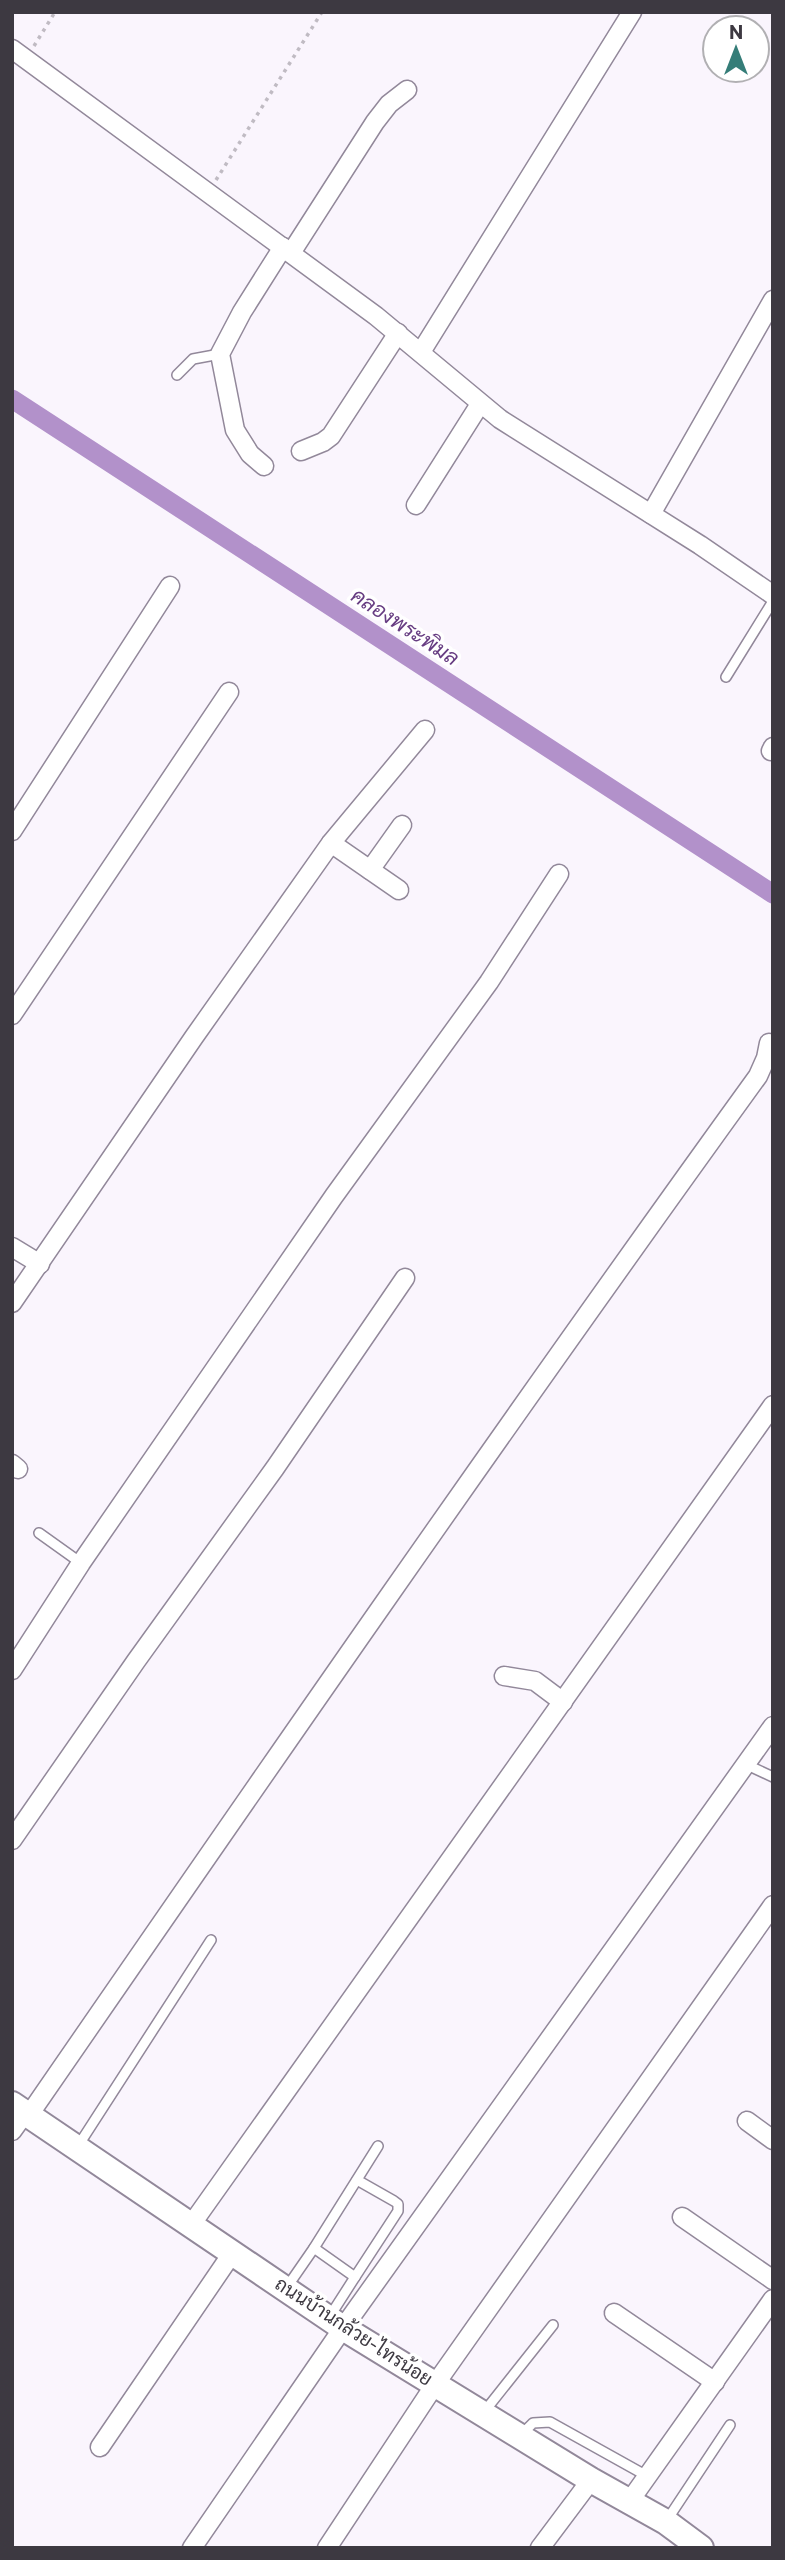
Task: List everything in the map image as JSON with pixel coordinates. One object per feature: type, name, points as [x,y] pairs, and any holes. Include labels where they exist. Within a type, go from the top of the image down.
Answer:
[{"type":"street","points":[[421,352],[632,12]]},
{"type":"street","points":[[18,58],[287,250],[398,333],[500,419],[773,595]]},
{"type":"street","points":[[264,466],[250,454],[235,430],[220,354],[242,312],[375,121],[388,104],[407,90]]},
{"type":"street","points":[[651,514],[773,300]]},
{"type":"street","points":[[301,451],[331,436],[398,333]]},
{"type":"street","points":[[416,505],[480,404]]},
{"type":"street","points":[[12,831],[170,586]]},
{"type":"street","points":[[12,1015],[229,692]]},
{"type":"street","points":[[12,1303],[331,843],[425,730]]},
{"type":"street","points":[[370,870],[402,825]]},
{"type":"street","points":[[331,843],[399,890]]},
{"type":"street","points":[[12,1670],[81,1563],[334,1196],[489,982],[559,874]]},
{"type":"street","points":[[20,2116],[606,1286],[758,1076],[769,1043]]},
{"type":"street","points":[[12,1247],[40,1264]]},
{"type":"street","points":[[12,1840],[275,1468],[405,1278]]},
{"type":"street","points":[[191,2225],[773,1405]]},
{"type":"street","points":[[504,1676],[535,1681],[563,1702]]},
{"type":"street","points":[[192,2548],[336,2323],[773,1726]]},
{"type":"street","points":[[327,2548],[436,2383],[773,1905]]},
{"type":"street","name":"ถนนบ้านกล้วย-ไทรน้อย","points":[[20,2116],[77,2148],[336,2323],[591,2480],[666,2522],[701,2548]]},
{"type":"street","points":[[747,2121],[773,2140]]},
{"type":"street","points":[[682,2217],[773,2280]]},
{"type":"street","points":[[100,2447],[233,2252]]},
{"type":"street","points":[[629,2502],[773,2300]]},
{"type":"street","points":[[614,2313],[715,2382]]},
{"type":"street","points":[[540,2548],[591,2480]]},
{"type":"lane","points":[[177,374],[193,359],[220,354]]},
{"type":"lane","points":[[726,677],[773,601]]},
{"type":"lane","points":[[39,1533],[81,1563]]},
{"type":"lane","points":[[745,1764],[773,1777]]},
{"type":"lane","points":[[77,2148],[211,1940]]},
{"type":"lane","points":[[286,2288],[314,2249],[378,2146]]},
{"type":"lane","points":[[336,2323],[355,2277],[398,2211],[398,2204],[357,2180]]},
{"type":"lane","points":[[314,2249],[355,2277]]},
{"type":"lane","points":[[483,2414],[553,2325]]},
{"type":"lane","points":[[520,2436],[533,2423],[550,2422],[647,2476]]},
{"type":"lane","points":[[666,2522],[730,2425]]},
{"type":"path","points":[[18,58],[55,12]]},
{"type":"path","points":[[208,194],[322,12]]},
{"type":"waterway","name":"คลองพระพิมล","points":[[12,399],[773,894]]}]
